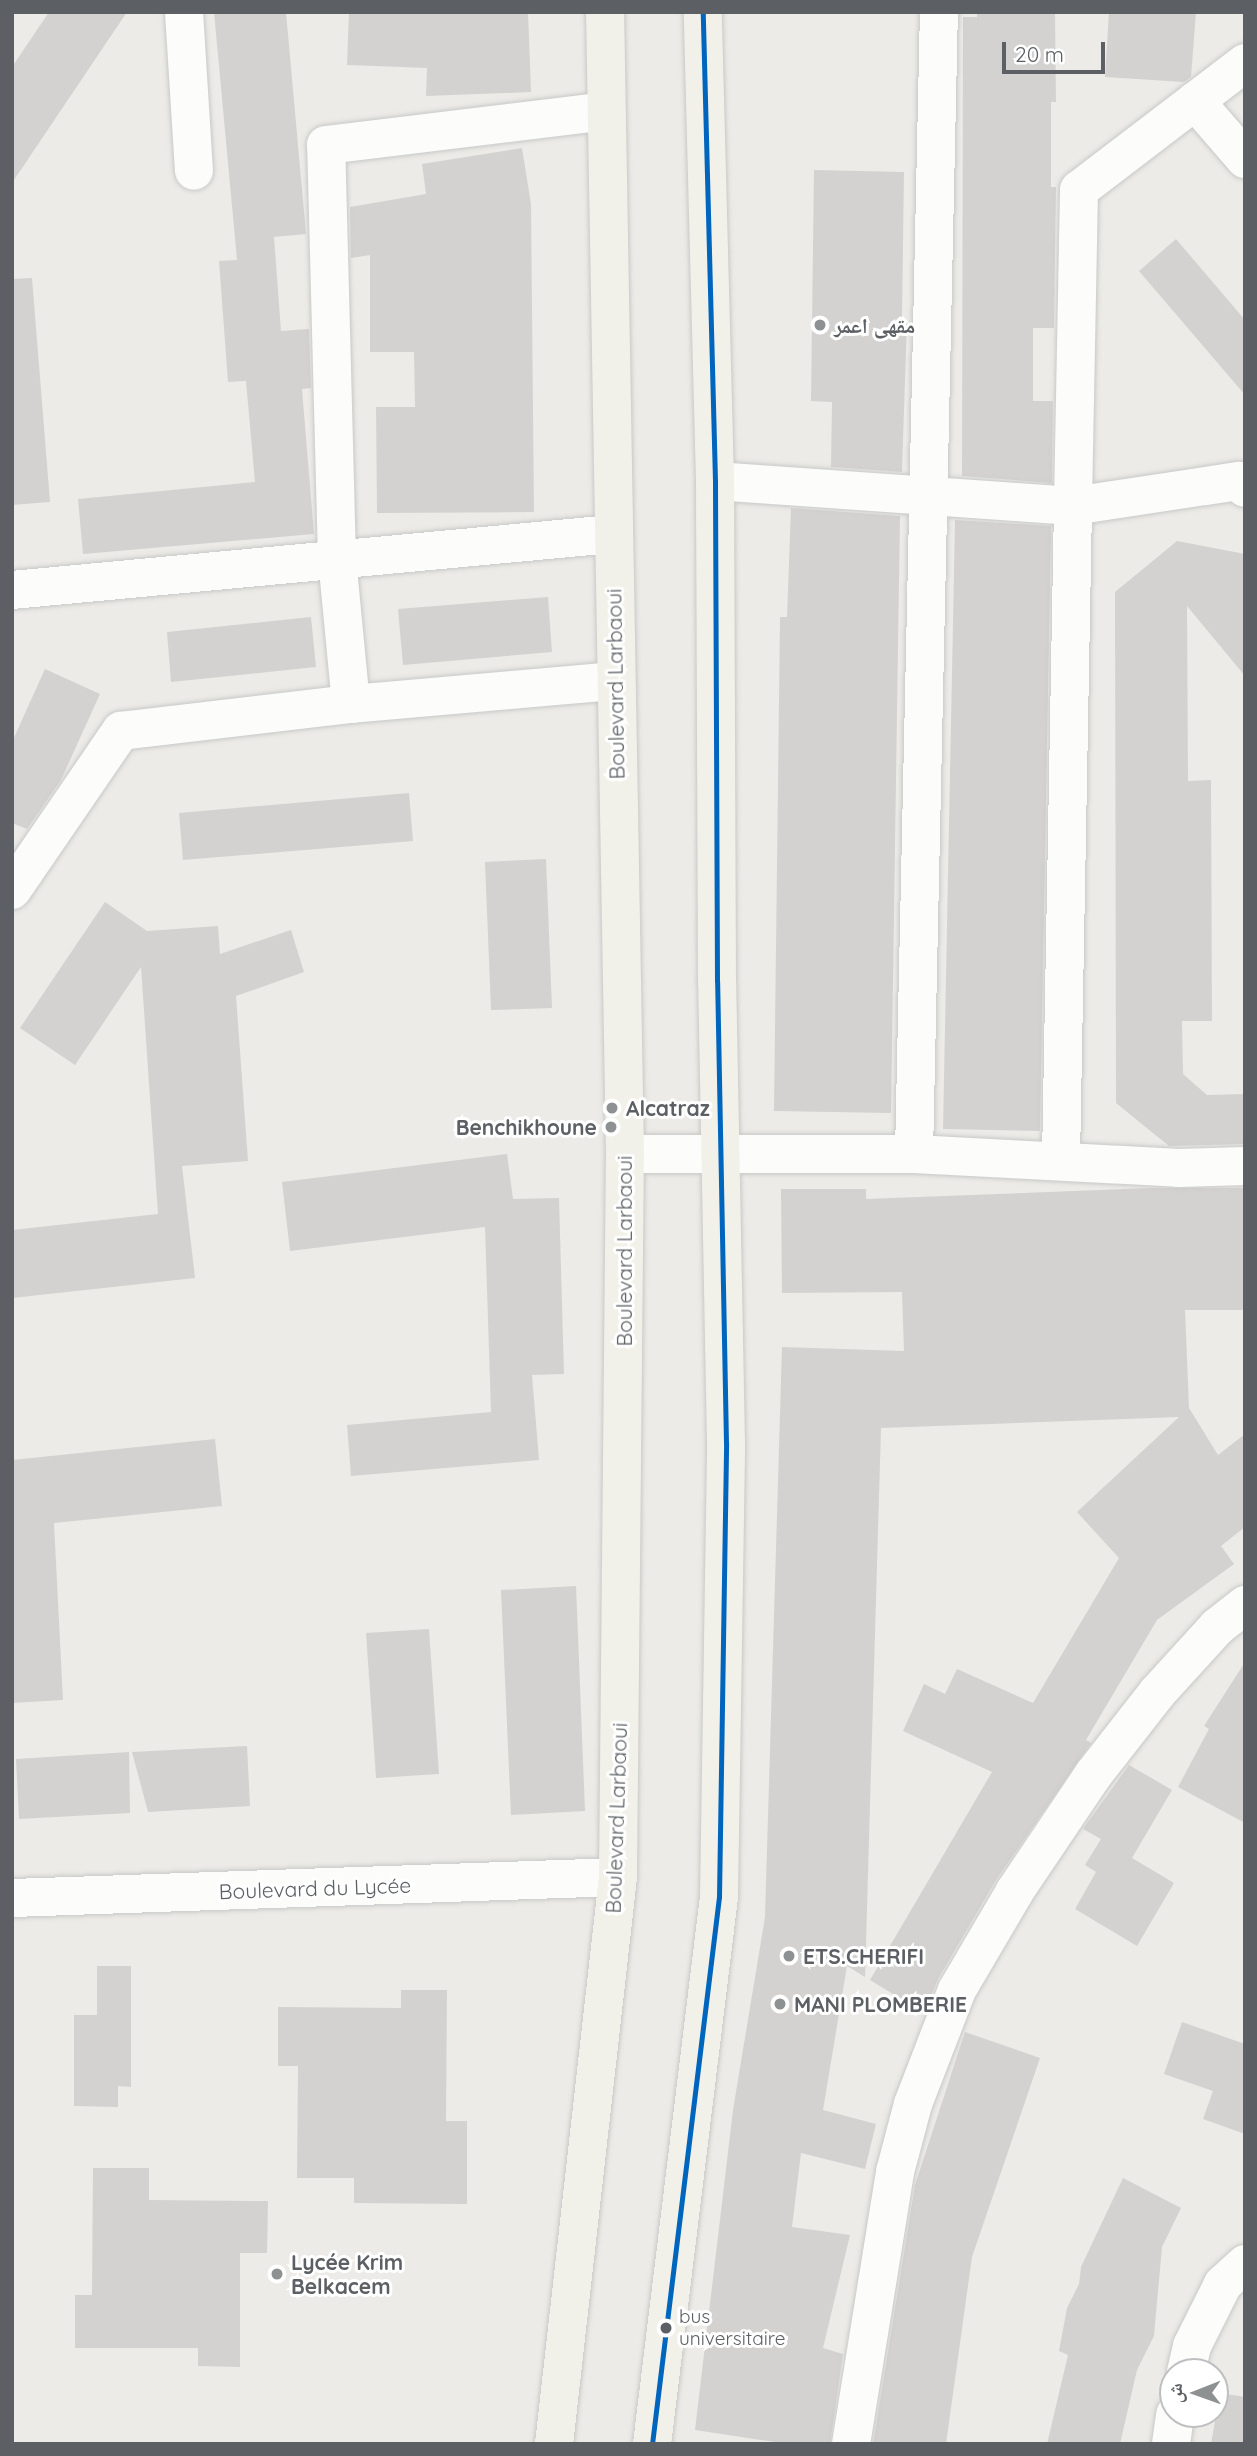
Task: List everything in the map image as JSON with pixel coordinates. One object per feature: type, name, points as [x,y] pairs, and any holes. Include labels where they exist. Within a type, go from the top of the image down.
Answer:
[{"type":"main road","name":"Boulevard Larbaoui","points":[[554,2444],[618,1877],[625,1154],[614,681],[605,12]]},
{"type":"main road","points":[[652,2444],[719,1897],[726,1443],[723,1152],[717,981],[715,481],[703,12]]},
{"type":"street","points":[[184,12],[194,171]]},
{"type":"street","points":[[914,1154],[931,496],[939,12]]},
{"type":"street","points":[[1061,1159],[1079,190],[1245,63]]},
{"type":"street","points":[[1195,101],[1245,159]]},
{"type":"street","points":[[351,704],[337,559],[326,145],[606,111]]},
{"type":"street","points":[[715,481],[1073,506],[1239,481],[1245,488]]},
{"type":"street","points":[[12,590],[612,534]]},
{"type":"street","points":[[12,890],[121,731],[351,704],[614,681]]},
{"type":"street","points":[[625,1154],[914,1154],[1061,1159],[1179,1168],[1245,1166]]},
{"type":"street","points":[[851,2444],[895,2172],[913,2104],[957,1990],[1015,1891],[1093,1775],[1157,1693],[1217,1627],[1245,1605]]},
{"type":"street","name":"Boulevard du Lycée","points":[[12,1898],[618,1877]]},
{"type":"street","points":[[1189,2358],[1192,2346],[1223,2284],[1245,2264]]},
{"type":"building","points":[[49,12],[127,12],[12,183],[12,67]]},
{"type":"building","points":[[214,12],[286,12],[306,234],[274,237],[281,331],[309,329],[311,388],[302,389],[314,534],[83,554],[78,499],[255,482],[246,381],[228,382],[219,261],[237,260]]},
{"type":"building","points":[[349,12],[528,12],[531,92],[426,96],[427,68],[347,65]]},
{"type":"building","points":[[977,12],[1055,12],[1056,102],[1051,102],[1051,187],[1056,187],[1054,328],[1033,328],[1033,401],[1053,401],[1052,483],[962,476],[963,17],[977,17]]},
{"type":"building","points":[[1109,12],[1196,12],[1191,77],[1184,82],[1105,77]]},
{"type":"building","points":[[522,148],[531,204],[534,512],[377,513],[376,407],[415,407],[414,352],[370,352],[370,255],[351,258],[350,207],[426,194],[422,164]]},
{"type":"building","points":[[814,170],[904,172],[902,320],[907,320],[902,472],[831,467],[832,402],[811,401]]},
{"type":"building","points":[[1176,239],[1245,320],[1245,395],[1139,271]]},
{"type":"building","points":[[32,278],[50,502],[12,505],[12,279]]},
{"type":"building","points":[[791,508],[900,516],[891,1113],[774,1111],[780,617],[787,617]]},
{"type":"building","points":[[955,520],[1051,526],[1040,1131],[943,1129]]},
{"type":"building","points":[[1177,541],[1245,554],[1245,676],[1187,606],[1188,781],[1211,780],[1212,1021],[1182,1021],[1183,1074],[1207,1095],[1245,1094],[1245,1144],[1169,1146],[1116,1103],[1115,592]]},
{"type":"building","points":[[548,597],[552,652],[403,665],[398,609]]},
{"type":"building","points":[[311,617],[316,667],[171,682],[167,632]]},
{"type":"building","points":[[45,669],[100,694],[61,780],[27,829],[12,823],[12,742]]},
{"type":"building","points":[[409,793],[413,841],[183,860],[179,813]]},
{"type":"building","points":[[546,859],[552,1008],[491,1010],[485,862]]},
{"type":"building","points":[[105,902],[147,931],[218,926],[220,954],[291,930],[304,972],[236,996],[248,1161],[182,1166],[195,1278],[12,1298],[12,1230],[158,1214],[141,967],[75,1065],[20,1028]]},
{"type":"building","points":[[507,1154],[513,1199],[559,1198],[564,1374],[532,1375],[539,1460],[351,1476],[347,1425],[491,1412],[485,1227],[290,1251],[282,1182]]},
{"type":"building","points":[[1151,1188],[1245,1188],[1245,1310],[1185,1310],[1189,1408],[1218,1455],[1245,1434],[1245,1527],[1221,1546],[1234,1564],[1157,1620],[1086,1740],[1091,1743],[996,1880],[938,1979],[924,2013],[870,1980],[992,1772],[903,1731],[924,1684],[945,1694],[957,1669],[1033,1703],[1119,1558],[1077,1512],[1179,1417],[881,1428],[865,1977],[847,1966],[823,2110],[876,2124],[865,2169],[801,2153],[792,2227],[850,2235],[823,2348],[843,2354],[830,2444],[788,2444],[695,2430],[733,2110],[765,1917],[782,1347],[904,1351],[902,1292],[782,1293],[781,1189],[866,1189],[866,1199]]},
{"type":"building","points":[[215,1439],[222,1506],[54,1523],[63,1700],[12,1703],[12,1460]]},
{"type":"building","points":[[576,1586],[585,1811],[511,1815],[501,1590]]},
{"type":"building","points":[[429,1629],[439,1774],[376,1778],[366,1633]]},
{"type":"building","points":[[1245,1662],[1245,1823],[1178,1787],[1209,1729],[1204,1726]]},
{"type":"building","points":[[247,1746],[250,1806],[148,1812],[132,1752]]},
{"type":"building","points":[[129,1752],[130,1813],[19,1819],[16,1759]]},
{"type":"building","points":[[1129,1765],[1172,1790],[1132,1858],[1174,1883],[1137,1946],[1075,1909],[1096,1872],[1085,1865],[1101,1839],[1083,1829]]},
{"type":"building","points":[[97,1966],[131,1966],[131,2087],[118,2086],[118,2107],[74,2106],[74,2015],[97,2015]]},
{"type":"building","points":[[401,1990],[447,1990],[446,2121],[467,2121],[467,2204],[354,2203],[354,2178],[297,2178],[298,2066],[278,2066],[278,2007],[401,2008]]},
{"type":"building","points":[[1182,2022],[1245,2044],[1245,2134],[1203,2119],[1213,2091],[1164,2074]]},
{"type":"building","points":[[965,2032],[1040,2058],[972,2257],[946,2444],[873,2444],[915,2185]]},
{"type":"building","points":[[93,2168],[149,2168],[149,2200],[268,2201],[267,2253],[240,2253],[240,2367],[198,2366],[198,2348],[75,2348],[75,2295],[92,2295]]},
{"type":"building","points":[[1123,2178],[1181,2208],[1162,2247],[1154,2336],[1137,2370],[1120,2444],[1047,2444],[1068,2355],[1059,2351],[1067,2308],[1079,2284],[1081,2267]]},
{"type":"building","points":[[1229,2394],[1245,2397],[1245,2444],[1211,2444],[1214,2428],[1229,2428]]},
{"type":"transit line","points":[[652,2444],[719,1897],[726,1443],[717,981],[715,481],[703,12]]},
{"type":"place","name":"مقهى اعمر","points":[[820,325]]},
{"type":"place","name":"Alcatraz","points":[[612,1108]]},
{"type":"place","name":"Benchikhoune","points":[[611,1127]]},
{"type":"place","name":"ETS.CHERIFI","points":[[789,1956]]},
{"type":"place","name":"MANI PLOMBERIE","points":[[780,2004]]},
{"type":"place","name":"Lycée Krim Belkacem","points":[[277,2274]]},
{"type":"place","name":"bus universitaire","points":[[666,2328]]}]
